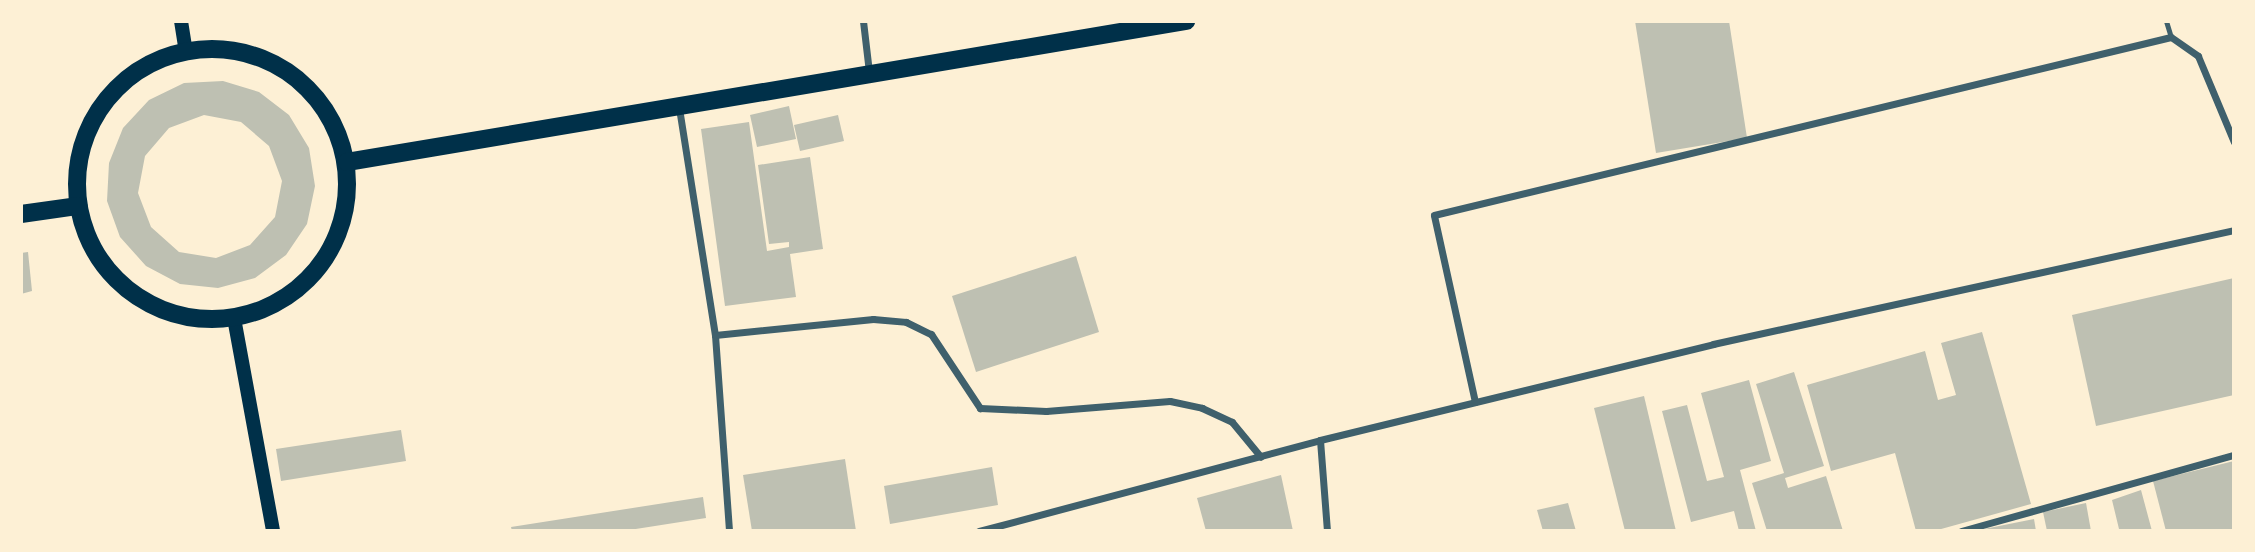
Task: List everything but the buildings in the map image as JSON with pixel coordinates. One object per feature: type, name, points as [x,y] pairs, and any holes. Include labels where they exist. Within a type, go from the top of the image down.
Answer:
[{"type":"main road","points":[[181,21],[186,51]]},
{"type":"main road","points":[[347,162],[678,104],[1186,21]]},
{"type":"main road","points":[[230,49],[271,62],[307,86],[334,121],[347,162],[347,205],[334,245],[315,271],[275,305],[234,318],[191,319],[150,306],[110,272],[91,246],[78,206],[82,151],[90,125],[114,91],[146,65],[186,51],[230,49]]},
{"type":"main road","points":[[21,214],[78,206]]},
{"type":"main road","points":[[234,318],[273,531]]},
{"type":"street","points":[[863,21],[869,72]]},
{"type":"street","points":[[1475,402],[1434,215],[2171,37],[2198,56],[2234,142]]},
{"type":"street","points":[[678,104],[715,335],[729,531]]},
{"type":"street","points":[[979,531],[1320,440],[1713,344],[2234,230]]},
{"type":"street","points":[[715,335],[873,319],[906,322],[931,334],[979,408],[1046,411],[1170,401],[1202,408],[1232,422],[1261,457]]},
{"type":"street","points":[[1320,440],[1327,531]]},
{"type":"street","points":[[1961,531],[2234,455]]},
{"type":"lane","points":[[2166,21],[2171,37]]}]
